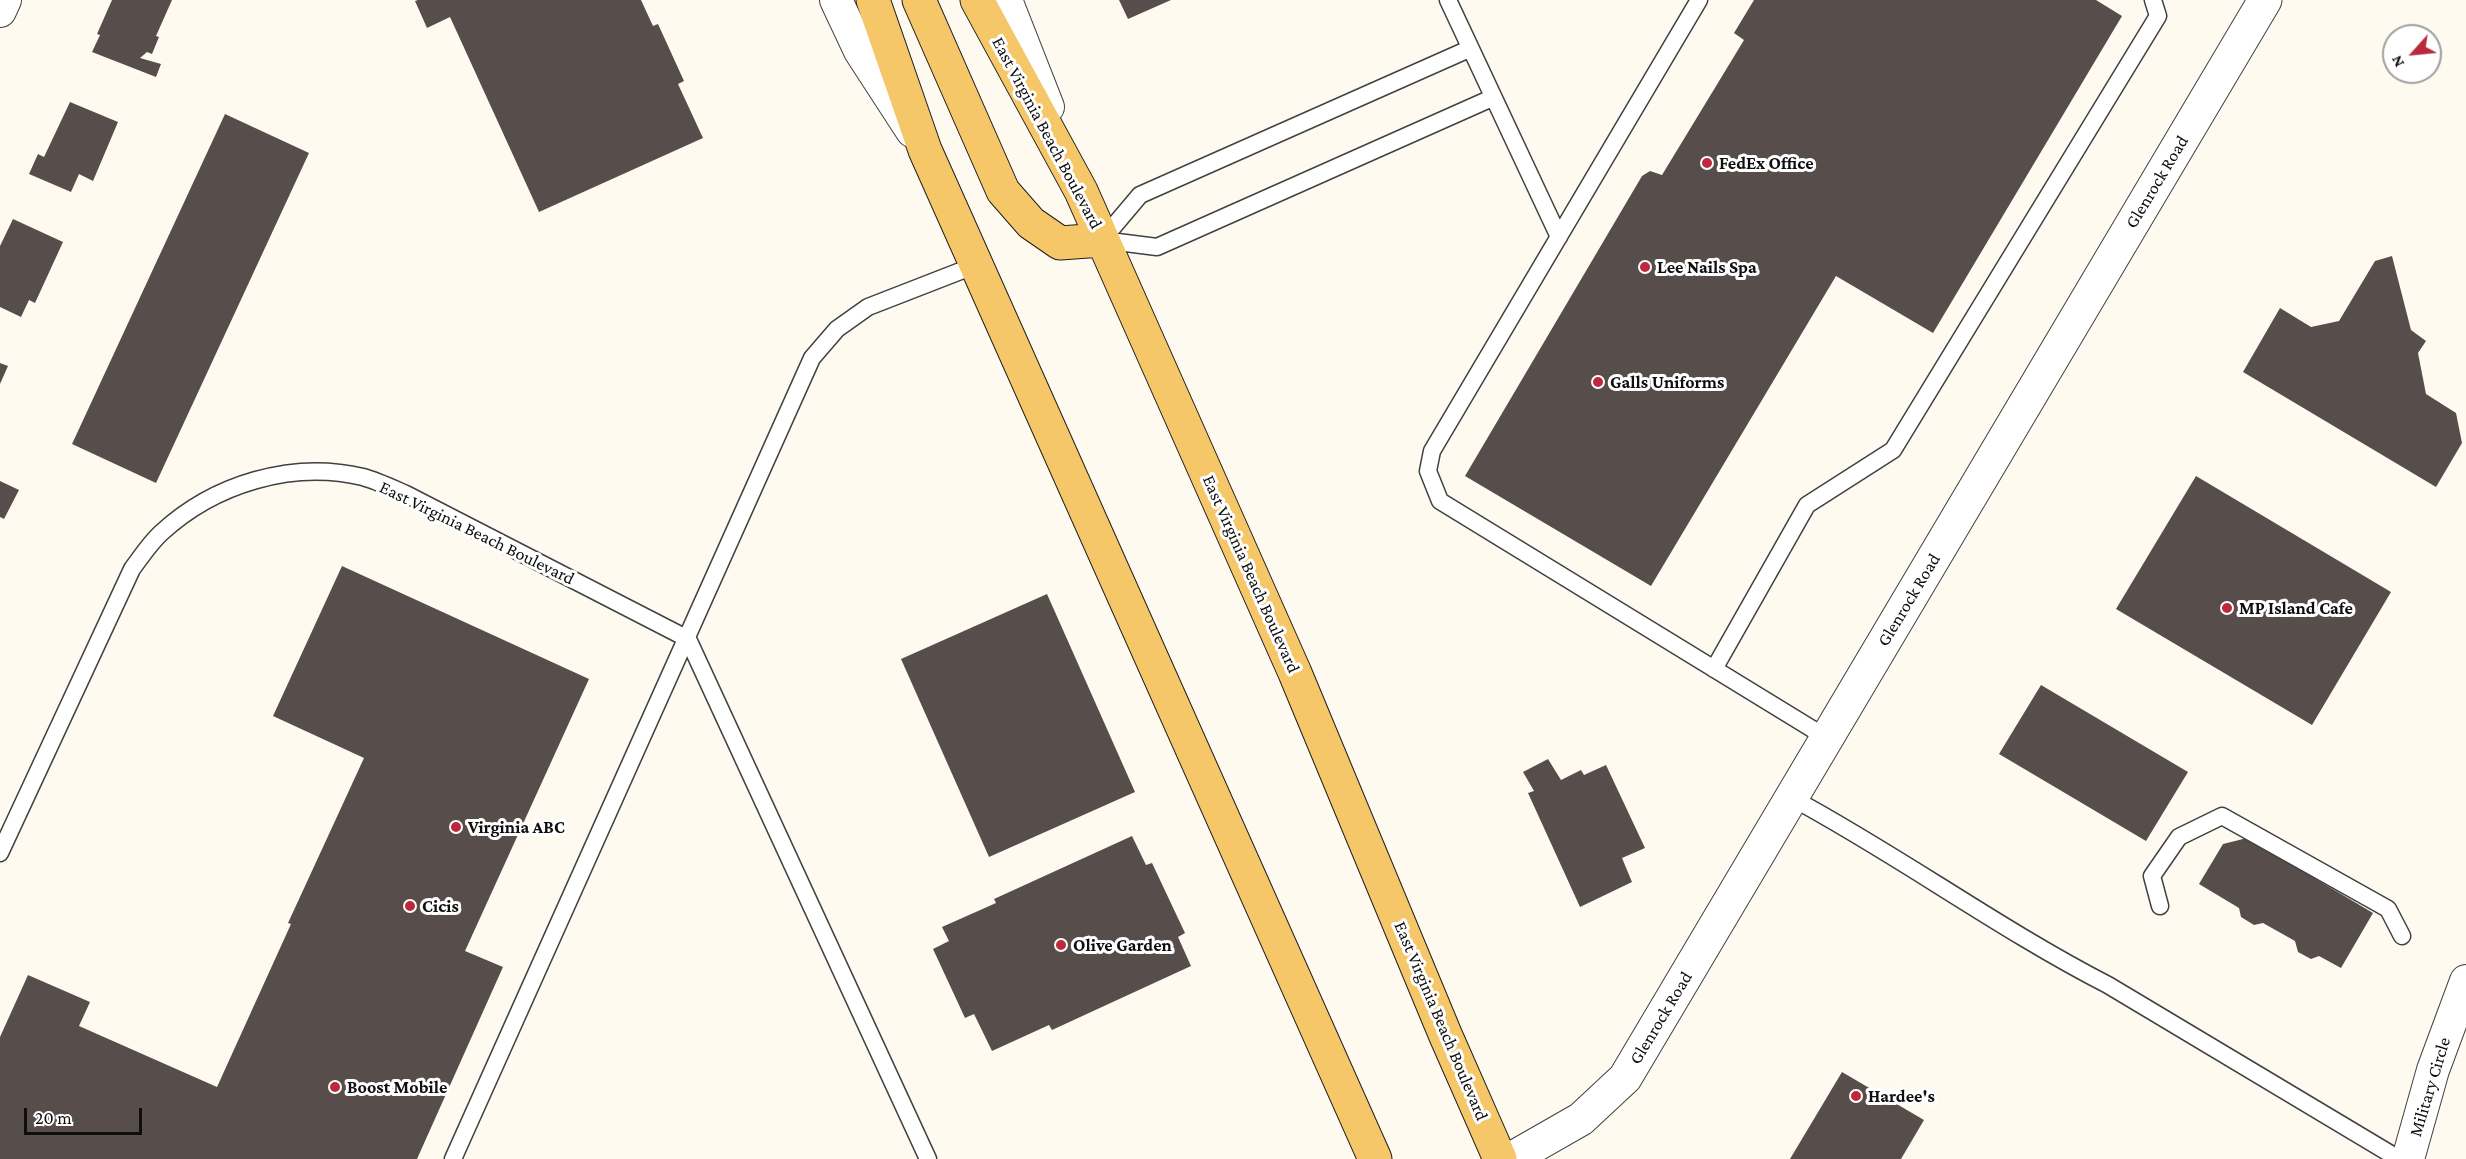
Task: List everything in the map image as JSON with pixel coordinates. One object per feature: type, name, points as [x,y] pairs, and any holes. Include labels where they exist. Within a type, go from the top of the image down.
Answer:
[{"type":"main road","points":[[873,0],[925,150],[1375,1159]]},
{"type":"main road","points":[[919,0],[1003,191],[1030,223],[1060,243],[1102,240]]},
{"type":"main road","name":"East Virginia Beach Boulevard","points":[[977,0],[1081,191],[1295,673],[1444,1034],[1500,1159]]},
{"type":"street","points":[[0,11],[5,0]]},
{"type":"street","points":[[836,0],[860,51],[925,150]]},
{"type":"street","points":[[1006,0],[1081,191]]},
{"type":"street","name":"Glenrock Road","points":[[1511,1159],[1581,1119],[1625,1078],[2265,0]]},
{"type":"street","name":"Military Circle","points":[[2408,1159],[2433,1070],[2466,981]]},
{"type":"lane","points":[[1448,0],[1559,237]]},
{"type":"lane","points":[[1699,0],[1432,451],[1428,471],[1440,501],[1827,738]]},
{"type":"lane","points":[[1714,669],[1807,505],[1893,450],[2158,16],[2153,0]]},
{"type":"lane","points":[[1102,240],[1140,195],[1469,48]]},
{"type":"lane","points":[[1102,240],[1157,247],[1492,98]]},
{"type":"lane","points":[[453,1159],[812,358],[837,329],[868,307],[976,265]]},
{"type":"lane","name":"East Virginia Beach Boulevard","points":[[0,853],[132,569],[159,535],[186,512],[224,491],[275,474],[328,472],[364,477],[406,494],[688,639]]},
{"type":"lane","points":[[688,639],[928,1159]]},
{"type":"lane","points":[[1792,798],[1860,835],[2071,966],[2399,1159]]},
{"type":"lane","points":[[2160,906],[2152,876],[2179,837],[2222,816],[2388,909],[2402,936]]},
{"type":"building","points":[[112,0],[172,0],[156,36],[159,37],[152,54],[147,52],[140,58],[161,64],[156,77],[92,52]]},
{"type":"building","points":[[641,0],[653,26],[658,24],[684,81],[678,84],[703,138],[539,212],[450,17],[427,28],[415,1]]},
{"type":"building","points":[[1119,0],[1171,0],[1128,19]]},
{"type":"building","points":[[1754,0],[2096,0],[2122,16],[1933,333],[1836,276],[1651,586],[1465,476],[1642,176],[1650,171],[1662,175],[1744,40],[1734,33]]},
{"type":"building","points":[[70,102],[118,122],[93,181],[79,174],[71,192],[29,174],[38,154],[44,157]]},
{"type":"building","points":[[225,114],[309,153],[156,483],[72,444]]},
{"type":"building","points":[[13,219],[63,242],[35,303],[29,300],[21,317],[0,307],[0,246]]},
{"type":"building","points":[[2392,256],[2411,330],[2426,341],[2418,353],[2426,394],[2456,413],[2462,443],[2436,487],[2243,372],[2280,308],[2311,327],[2339,321],[2375,261]]},
{"type":"building","points":[[0,363],[8,366],[0,384]]},
{"type":"building","points":[[2196,476],[2391,592],[2312,725],[2116,609]]},
{"type":"building","points":[[0,481],[19,490],[4,519],[0,517]]},
{"type":"building","points":[[342,566],[589,679],[465,951],[503,967],[417,1159],[0,1159],[0,1037],[28,975],[90,1002],[79,1026],[217,1087],[291,924],[288,923],[364,758],[273,716]]},
{"type":"building","points":[[1047,594],[1135,792],[989,857],[901,659]]},
{"type":"building","points":[[2041,685],[2188,772],[2146,841],[1999,754]]},
{"type":"building","points":[[1548,759],[1561,780],[1581,770],[1584,775],[1606,765],[1645,848],[1622,858],[1632,882],[1580,907],[1528,793],[1534,791],[1523,772]]},
{"type":"building","name":"Olive Garden","points":[[1132,836],[1146,865],[1152,863],[1185,933],[1178,937],[1191,966],[1052,1030],[1049,1025],[992,1051],[974,1014],[965,1018],[933,949],[949,941],[942,927],[996,903],[994,899]]},
{"type":"building","points":[[2247,838],[2373,913],[2341,968],[2319,956],[2311,959],[2298,952],[2295,941],[2263,923],[2254,925],[2241,917],[2239,908],[2199,884],[2223,844]]},
{"type":"building","name":"Hardee's","points":[[1842,1072],[1924,1120],[1901,1159],[1790,1159]]},
{"type":"place","name":"FedEx Office","points":[[1707,163]]},
{"type":"place","name":"Lee Nails Spa","points":[[1645,267]]},
{"type":"place","name":"Galls Uniforms","points":[[1598,382]]},
{"type":"place","name":"MP Island Cafe","points":[[2227,608]]},
{"type":"place","name":"Virginia ABC","points":[[456,827]]},
{"type":"place","name":"Cicis","points":[[410,906]]},
{"type":"place","name":"Olive Garden","points":[[1061,945]]},
{"type":"place","name":"Boost Mobile","points":[[335,1087]]},
{"type":"place","name":"Hardee's","points":[[1856,1096]]}]
